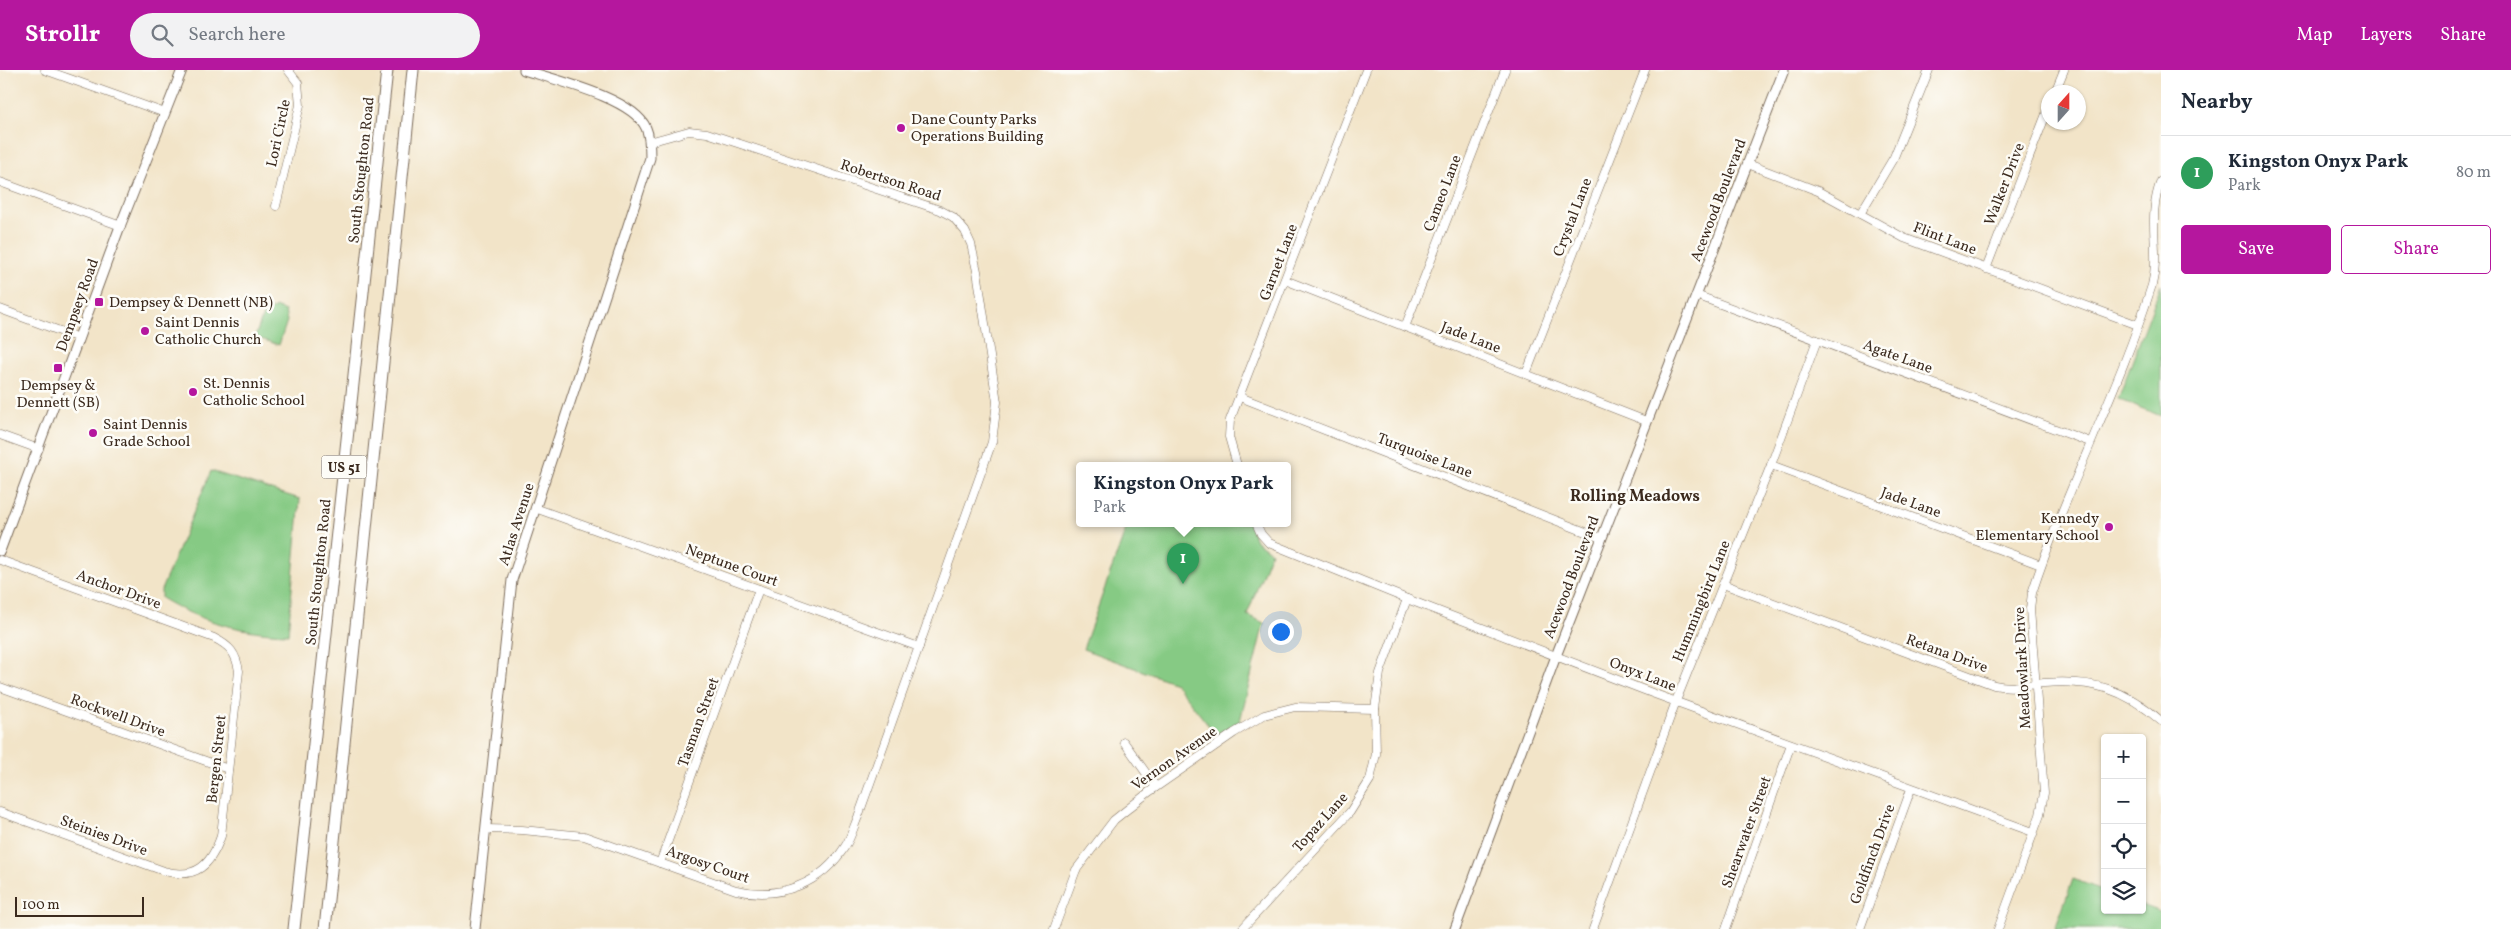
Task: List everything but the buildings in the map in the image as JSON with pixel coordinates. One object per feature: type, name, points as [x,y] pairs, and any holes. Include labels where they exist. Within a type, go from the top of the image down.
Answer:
[{"type":"main road","name":"South Stoughton Road","points":[[294,929],[386,70]]},
{"type":"main road","name":"US 51","points":[[324,929],[413,70]]},
{"type":"main road","points":[[333,929],[351,678]]},
{"type":"main road","points":[[288,929],[301,864]]},
{"type":"street","points":[[44,70],[165,112]]},
{"type":"street","name":"Dempsey Road","points":[[0,551],[121,226],[182,70]]},
{"type":"street","name":"Lori Circle","points":[[276,206],[300,105],[298,83],[288,70]]},
{"type":"street","points":[[524,70],[620,103],[637,114],[647,128],[650,142]]},
{"type":"street","name":"Garnet Lane","points":[[1236,462],[1229,437],[1229,428],[1366,70]]},
{"type":"street","name":"Cameo Lane","points":[[1405,326],[1505,70]]},
{"type":"street","name":"Crystal Lane","points":[[1526,374],[1645,70]]},
{"type":"street","name":"Acewood Boulevard","points":[[1455,929],[1601,538],[1784,70]]},
{"type":"street","points":[[1860,214],[1894,157],[1929,70]]},
{"type":"street","points":[[2058,85],[2064,70]]},
{"type":"street","name":"Walker Drive","points":[[1986,268],[2041,127]]},
{"type":"street","name":"Robertson Road","points":[[650,142],[689,131],[707,133],[940,210],[957,221],[970,240],[978,271],[996,401],[995,426],[964,525],[919,647]]},
{"type":"street","name":"Atlas Avenue","points":[[475,929],[511,586],[535,508],[647,172],[650,158],[650,142]]},
{"type":"street","name":"Flint Lane","points":[[1748,164],[1818,191],[1904,238],[2138,325]]},
{"type":"street","name":"Meadowlark Drive","points":[[1998,929],[2040,815],[2044,793],[2034,684],[2030,610],[2041,565],[2138,325],[2154,279],[2158,242],[2154,205],[2161,181]]},
{"type":"street","points":[[0,182],[121,226]]},
{"type":"street","name":"Jade Lane","points":[[1285,280],[1646,421]]},
{"type":"street","name":"Agate Lane","points":[[1696,295],[2090,442]]},
{"type":"street","points":[[0,309],[79,338]]},
{"type":"street","name":"Hummingbird Lane","points":[[1593,929],[1676,701],[1771,465],[1817,340]]},
{"type":"street","name":"Turquoise Lane","points":[[1240,397],[1601,538]]},
{"type":"street","points":[[0,434],[39,448]]},
{"type":"street","name":"Jade Lane","points":[[1771,465],[2041,565]]},
{"type":"street","name":"Neptune Court","points":[[535,508],[919,647]]},
{"type":"street","name":"Onyx Lane","points":[[1258,527],[1269,543],[1407,599],[1911,789],[2033,832]]},
{"type":"street","name":"Anchor Drive","points":[[0,560],[214,638],[228,646]]},
{"type":"street","name":"Retana Drive","points":[[1723,584],[1994,685],[2008,688],[2034,684],[2088,683],[2130,698],[2161,721]]},
{"type":"street","name":"Tasman Street","points":[[660,863],[759,589]]},
{"type":"street","name":"Topaz Lane","points":[[1242,929],[1350,812],[1370,780],[1376,754],[1375,709],[1384,657],[1407,599]]},
{"type":"street","name":"Bergen Street","points":[[199,869],[210,861],[222,836],[239,671],[237,657],[228,646]]},
{"type":"street","name":"Argosy Court","points":[[486,829],[522,830],[584,836],[736,890],[754,894],[782,892],[797,887],[813,880],[829,867],[846,845],[919,647]]},
{"type":"street","name":"Rockwell Drive","points":[[0,687],[228,769]]},
{"type":"street","name":"Vernon Avenue","points":[[1054,929],[1072,879],[1086,855],[1114,820],[1156,787],[1234,733],[1270,713],[1303,706],[1375,709]]},
{"type":"street","points":[[1124,742],[1156,787]]},
{"type":"street","name":"Shearwater Street","points":[[1726,929],[1791,744]]},
{"type":"street","name":"Goldfinch Drive","points":[[1860,929],[1911,789]]},
{"type":"street","name":"Steinies Drive","points":[[0,812],[164,871],[181,875],[199,869]]},
{"type":"green space","points":[[2161,285],[2161,416],[2118,399]]},
{"type":"green space","points":[[266,307],[272,310],[275,307],[285,311],[287,321],[279,345],[255,337]]},
{"type":"green space","points":[[211,471],[300,499],[288,634],[255,631],[222,624],[190,613],[161,598],[161,590]]},
{"type":"green space","points":[[1127,527],[1251,527],[1256,541],[1271,552],[1247,615],[1264,623],[1240,721],[1216,735],[1175,683],[1083,649]]},
{"type":"green space","points":[[2073,879],[2101,890],[2101,914],[2146,914],[2146,906],[2161,912],[2161,929],[2055,929]]},
{"type":"place","name":"Dane County Parks Operations Building","points":[[901,128]]},
{"type":"place","name":"Dempsey & Dennett (NB)","points":[[99,302]]},
{"type":"place","name":"Saint Dennis Catholic Church","points":[[145,331]]},
{"type":"place","name":"Dempsey & Dennett (SB)","points":[[58,368]]},
{"type":"place","name":"St. Dennis Catholic School","points":[[193,392]]},
{"type":"place","name":"Saint Dennis Grade School","points":[[93,433]]},
{"type":"place","name":"Kennedy Elementary School","points":[[2109,527]]},
{"type":"place","name":"Kingston Onyx Park","points":[[1183,584]]},
{"type":"district","name":"Rolling Meadows","points":[[1635,495]]}]
